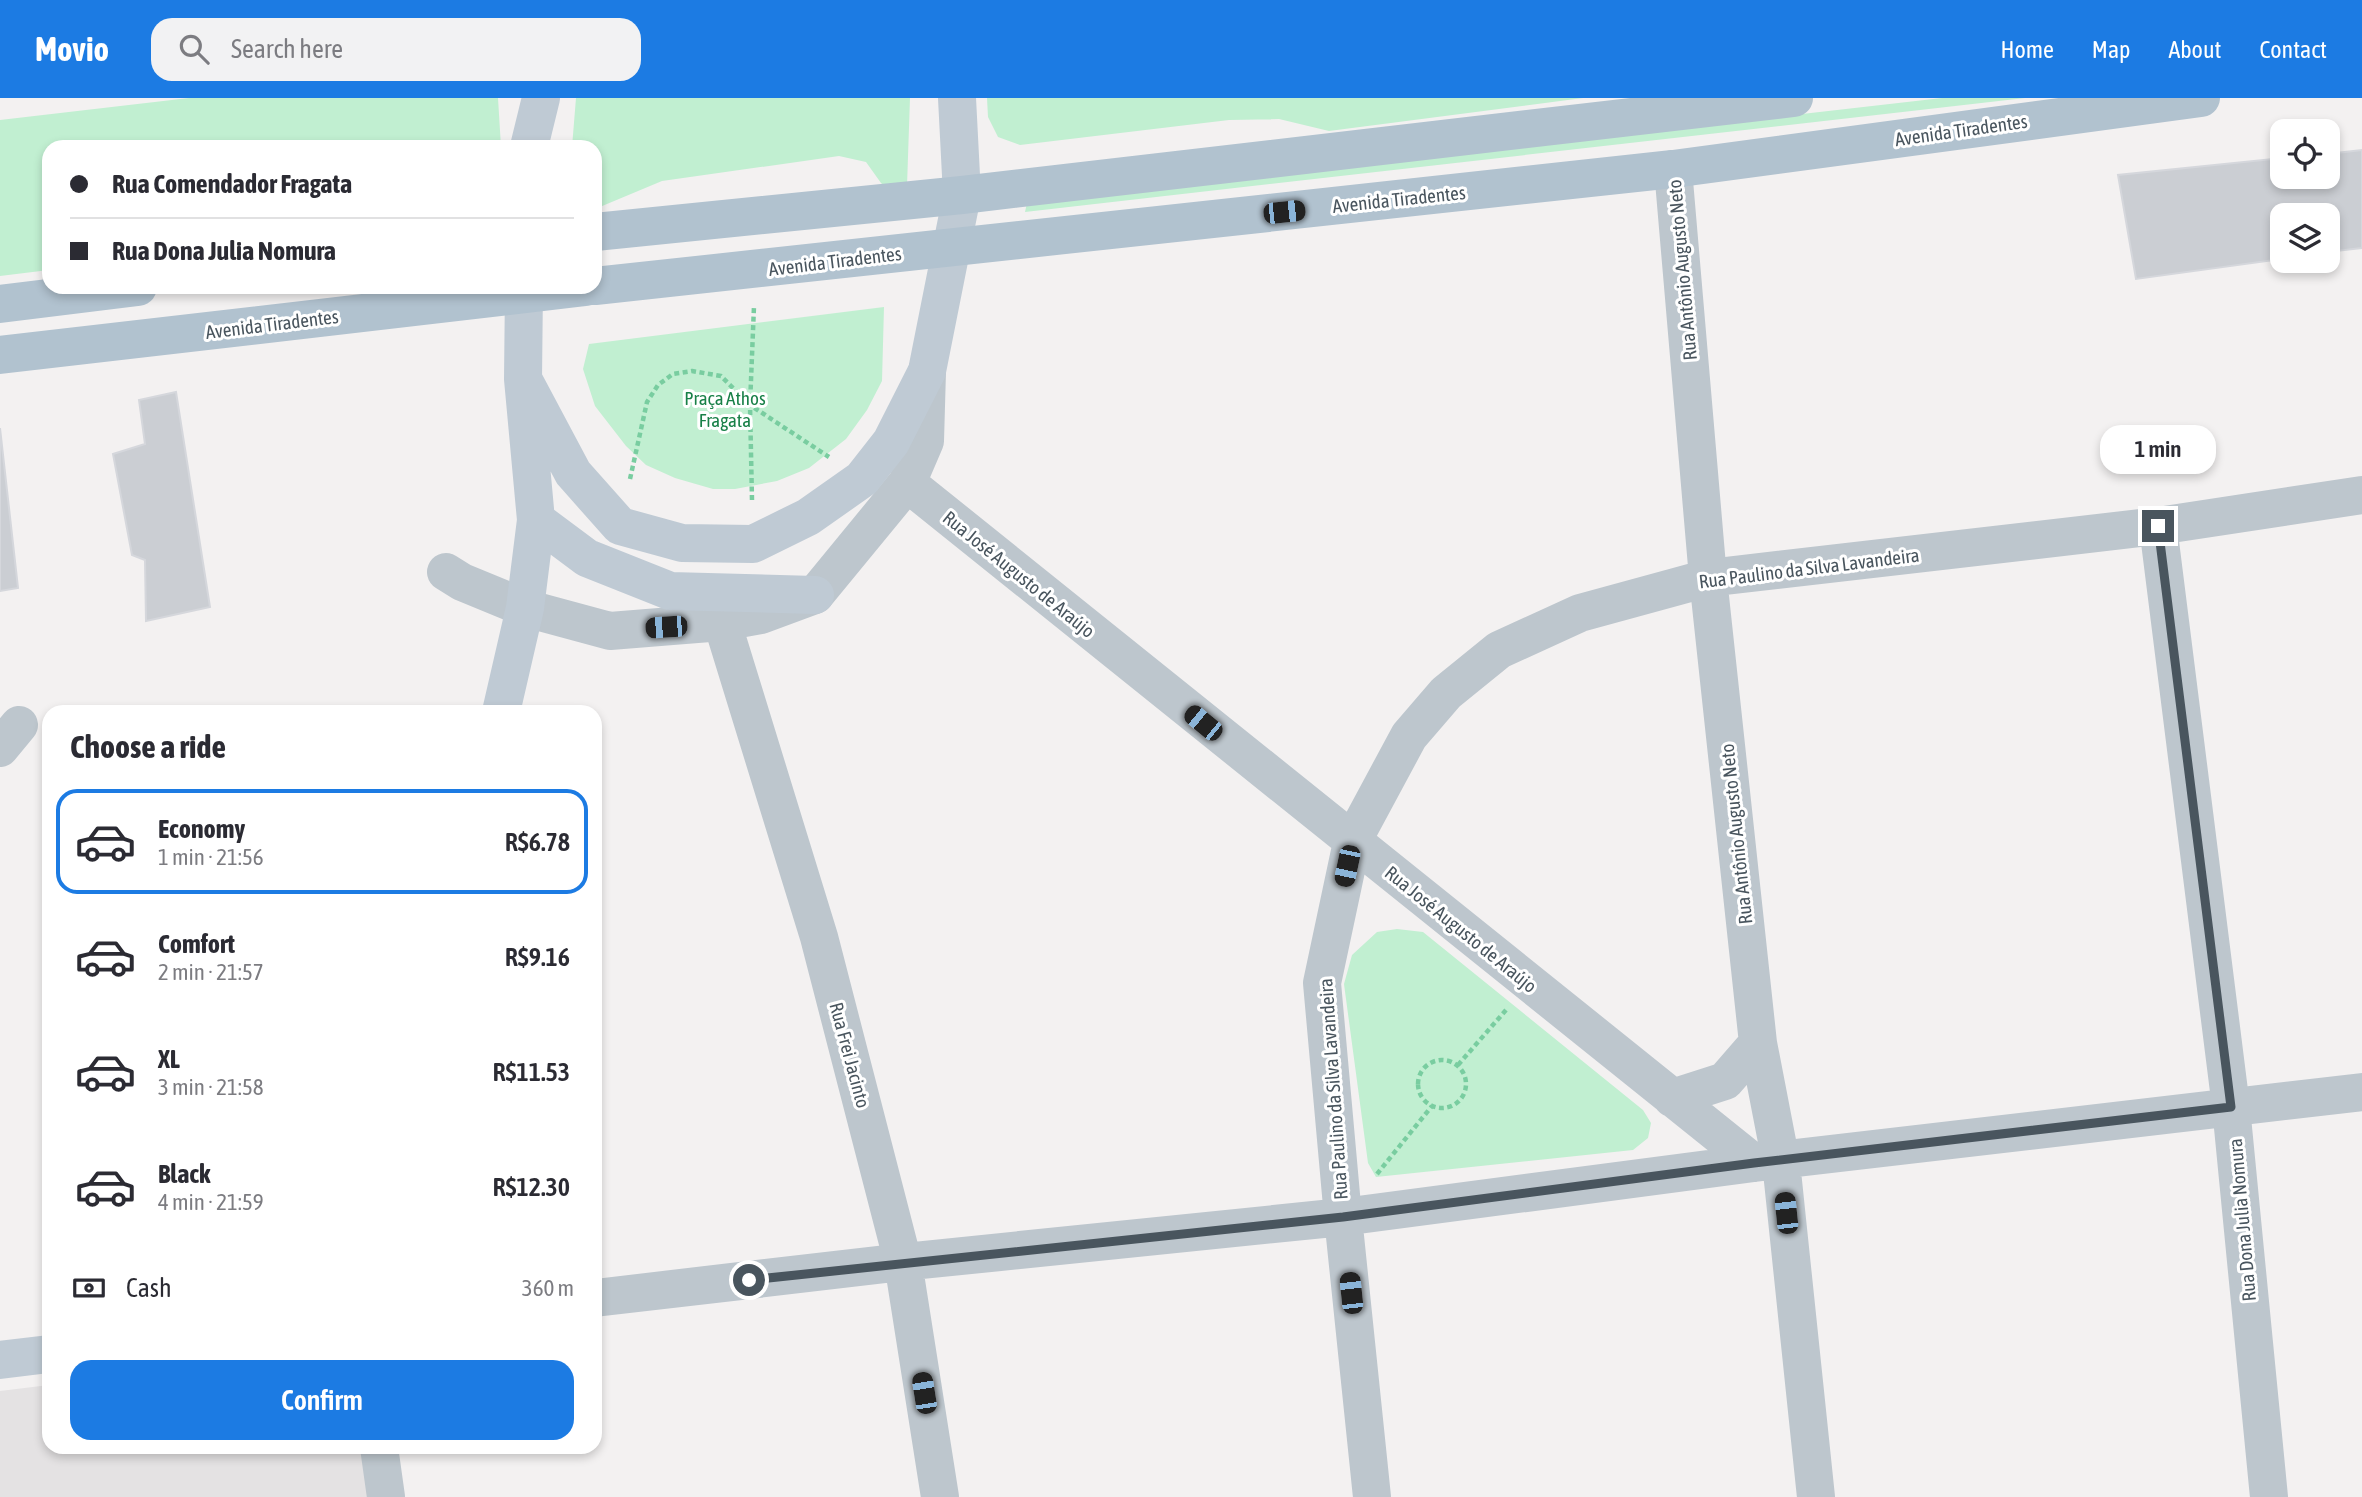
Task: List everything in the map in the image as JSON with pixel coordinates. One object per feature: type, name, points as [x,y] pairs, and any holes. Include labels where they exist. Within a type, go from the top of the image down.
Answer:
[{"type":"main road","points":[[531,140],[541,98]]},
{"type":"main road","points":[[523,379],[573,473],[620,526],[682,543],[753,544],[808,517],[862,479],[891,442],[928,371],[962,195],[957,98]]},
{"type":"main road","points":[[602,231],[962,195],[1794,98]]},
{"type":"main road","name":"Avenida Tiradentes","points":[[602,285],[755,271],[1673,169],[2200,98]]},
{"type":"main road","points":[[0,304],[81,294]]},
{"type":"main road","name":"Avenida Tiradentes","points":[[0,355],[216,331],[494,294]]},
{"type":"main road","points":[[502,705],[525,608],[536,520],[523,379],[524,294]]},
{"type":"main road","points":[[536,520],[587,558],[670,591],[815,595]]},
{"type":"main road","points":[[0,1360],[42,1355]]},
{"type":"street","name":"Rua Antônio Augusto Neto","points":[[1673,169],[1708,578],[1758,1043],[1767,1163],[1816,1497]]},
{"type":"street","points":[[446,572],[462,582],[525,608],[610,631],[722,622],[761,615],[815,595],[906,483],[925,441],[928,371]]},
{"type":"street","name":"Rua José Augusto de Araújo","points":[[906,483],[1672,1098],[1767,1163]]},
{"type":"street","name":"Rua Paulino da Silva Lavandeira","points":[[1372,1497],[1322,983],[1352,842],[1409,736],[1446,693],[1499,650],[1580,613],[1708,578],[2158,526],[2362,495]]},
{"type":"street","name":"Rua Dona Julia Nomura","points":[[2158,526],[2231,1107],[2269,1497]]},
{"type":"street","name":"Rua Frei Jacinto","points":[[722,622],[819,937],[903,1262],[940,1497]]},
{"type":"street","points":[[1672,1098],[1725,1081],[1758,1043]]},
{"type":"street","points":[[602,1297],[903,1262],[1343,1217],[2362,1092]]},
{"type":"street","points":[[380,1454],[386,1497]]},
{"type":"path","points":[[753,544],[750,405],[755,271]]},
{"type":"path","points":[[620,526],[647,402],[658,385],[674,374],[692,371],[722,376],[750,405],[862,479]]},
{"type":"path","points":[[1458,1065],[1529,984]]},
{"type":"path","points":[[1443,1059],[1458,1065],[1466,1076],[1466,1091],[1459,1103],[1445,1108],[1432,1106],[1420,1095],[1418,1079],[1427,1064],[1443,1059]]},
{"type":"path","points":[[1343,1217],[1432,1106]]},
{"type":"shaded area","points":[[42,1386],[42,1454],[365,1454],[369,1497],[0,1497],[0,1391]]},
{"type":"green space","points":[[189,98],[498,98],[501,140],[42,140],[42,271],[0,276],[0,120]]},
{"type":"green space","points":[[576,98],[910,98],[907,186],[890,191],[866,162],[839,156],[662,181],[602,206],[602,140],[573,140]]},
{"type":"green space","points":[[987,98],[1583,98],[1329,131],[1279,119],[1229,120],[1020,145],[998,137],[988,117]]},
{"type":"green space","points":[[1942,98],[2025,98],[1025,212],[1027,203]]},
{"type":"green space","name":"Praça Athos Fragata","points":[[884,307],[882,381],[867,410],[846,439],[809,468],[777,481],[735,489],[713,489],[675,478],[646,465],[626,446],[595,406],[583,369],[589,344]]},
{"type":"green space","points":[[1397,929],[1423,932],[1643,1110],[1651,1123],[1648,1138],[1633,1150],[1376,1177],[1368,1163],[1344,984],[1352,955],[1377,932]]},
{"type":"building","points":[[2362,150],[2362,248],[2340,251],[2340,203],[2270,203],[2270,261],[2136,279],[2118,175],[2270,159],[2270,189],[2340,189],[2340,153]]},
{"type":"building","points":[[176,392],[210,607],[146,621],[145,560],[132,555],[113,454],[145,444],[139,400]]},
{"type":"building","points":[[0,428],[18,588],[0,591]]},
{"type":"route","points":[[749,1280],[1343,1217],[1754,1163],[1781,1162],[2231,1107],[2158,526]]}]
